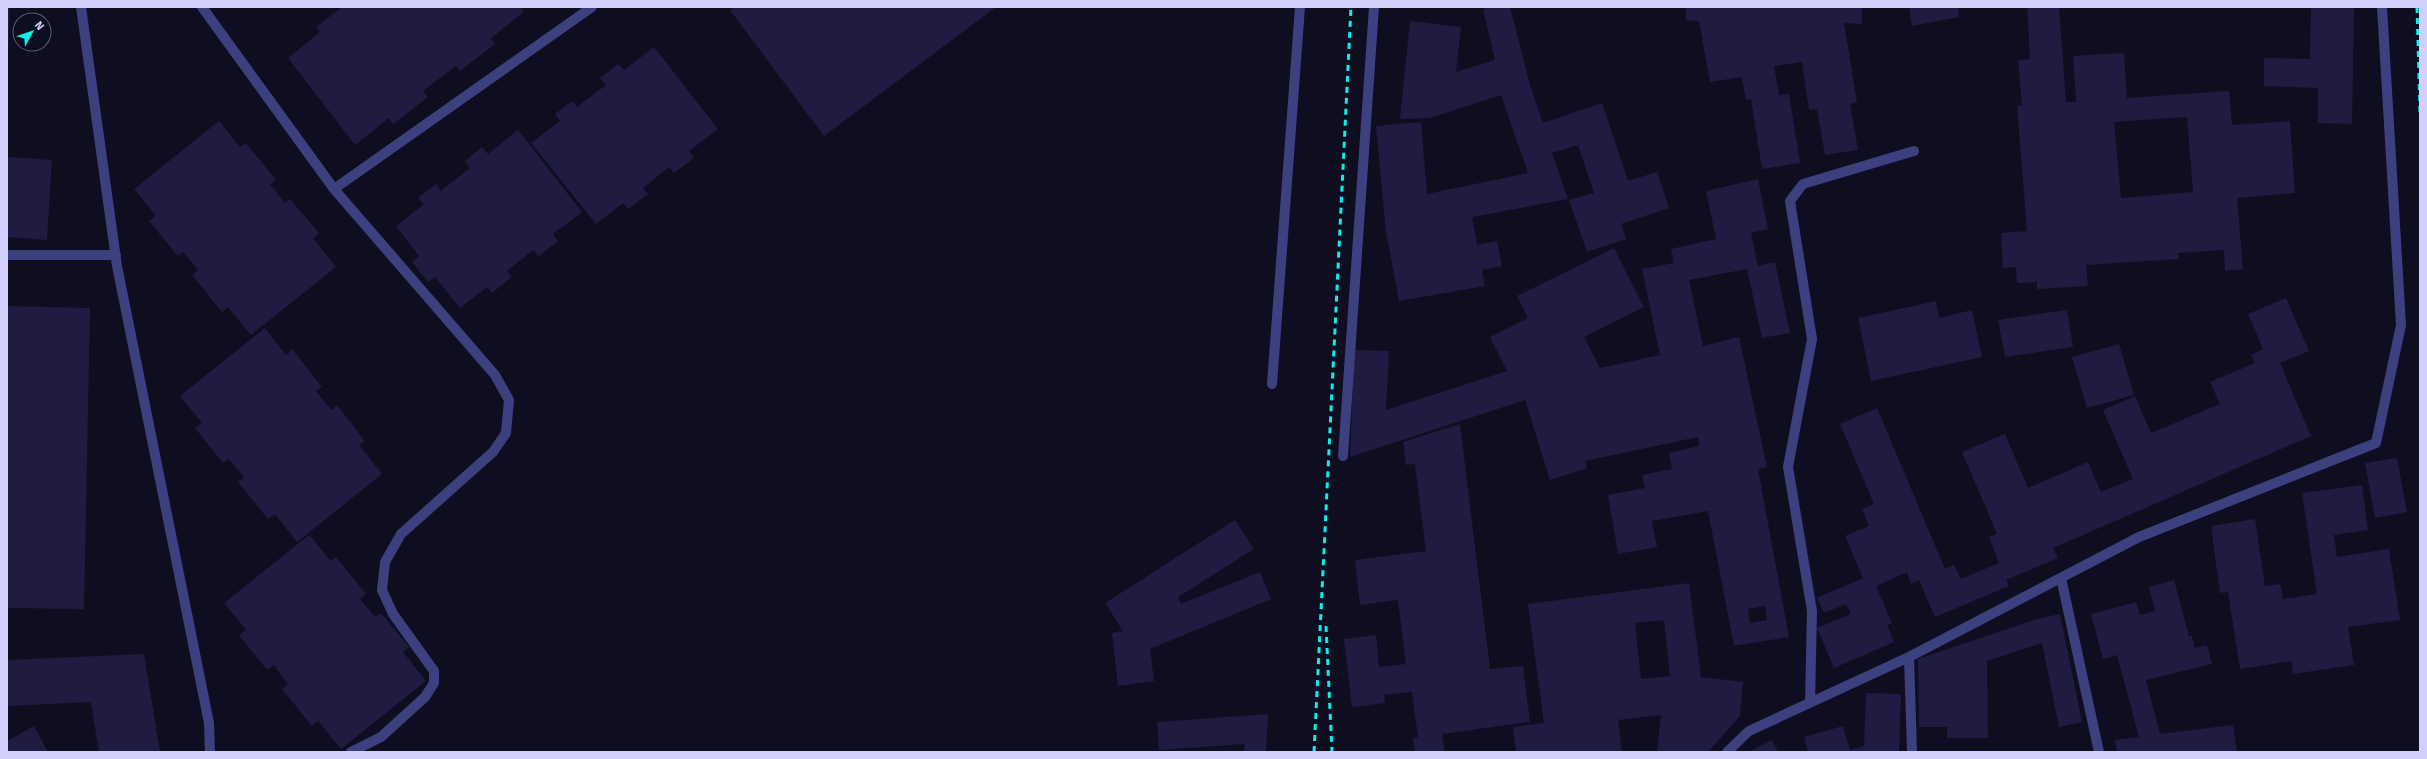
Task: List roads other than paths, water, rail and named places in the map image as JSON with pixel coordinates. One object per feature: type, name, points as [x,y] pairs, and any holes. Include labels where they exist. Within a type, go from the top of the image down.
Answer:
[{"type":"street","points":[[81,7],[116,255],[209,723],[210,752]]},
{"type":"street","points":[[202,7],[334,189],[495,375],[509,400],[506,433],[493,452],[401,534],[385,562],[382,590],[393,614],[434,671],[434,684],[424,697],[381,737],[351,752]]},
{"type":"street","points":[[334,189],[592,7]]},
{"type":"street","points":[[1272,384],[1300,7]]},
{"type":"street","points":[[1343,456],[1374,7]]},
{"type":"street","points":[[1727,752],[1749,732],[1909,657],[2139,537],[2376,443],[2401,325],[2382,7]]},
{"type":"street","points":[[1810,703],[1812,611],[1788,467],[1812,339],[1790,201],[1803,184],[1914,151]]},
{"type":"street","points":[[7,256],[116,255]]},
{"type":"street","points":[[2061,578],[2099,752]]},
{"type":"street","points":[[1909,657],[1912,752]]},
{"type":"railway","points":[[1314,752],[1351,7]]},
{"type":"railway","points":[[2417,7],[2420,112]]},
{"type":"railway","points":[[1326,626],[1332,752]]}]
